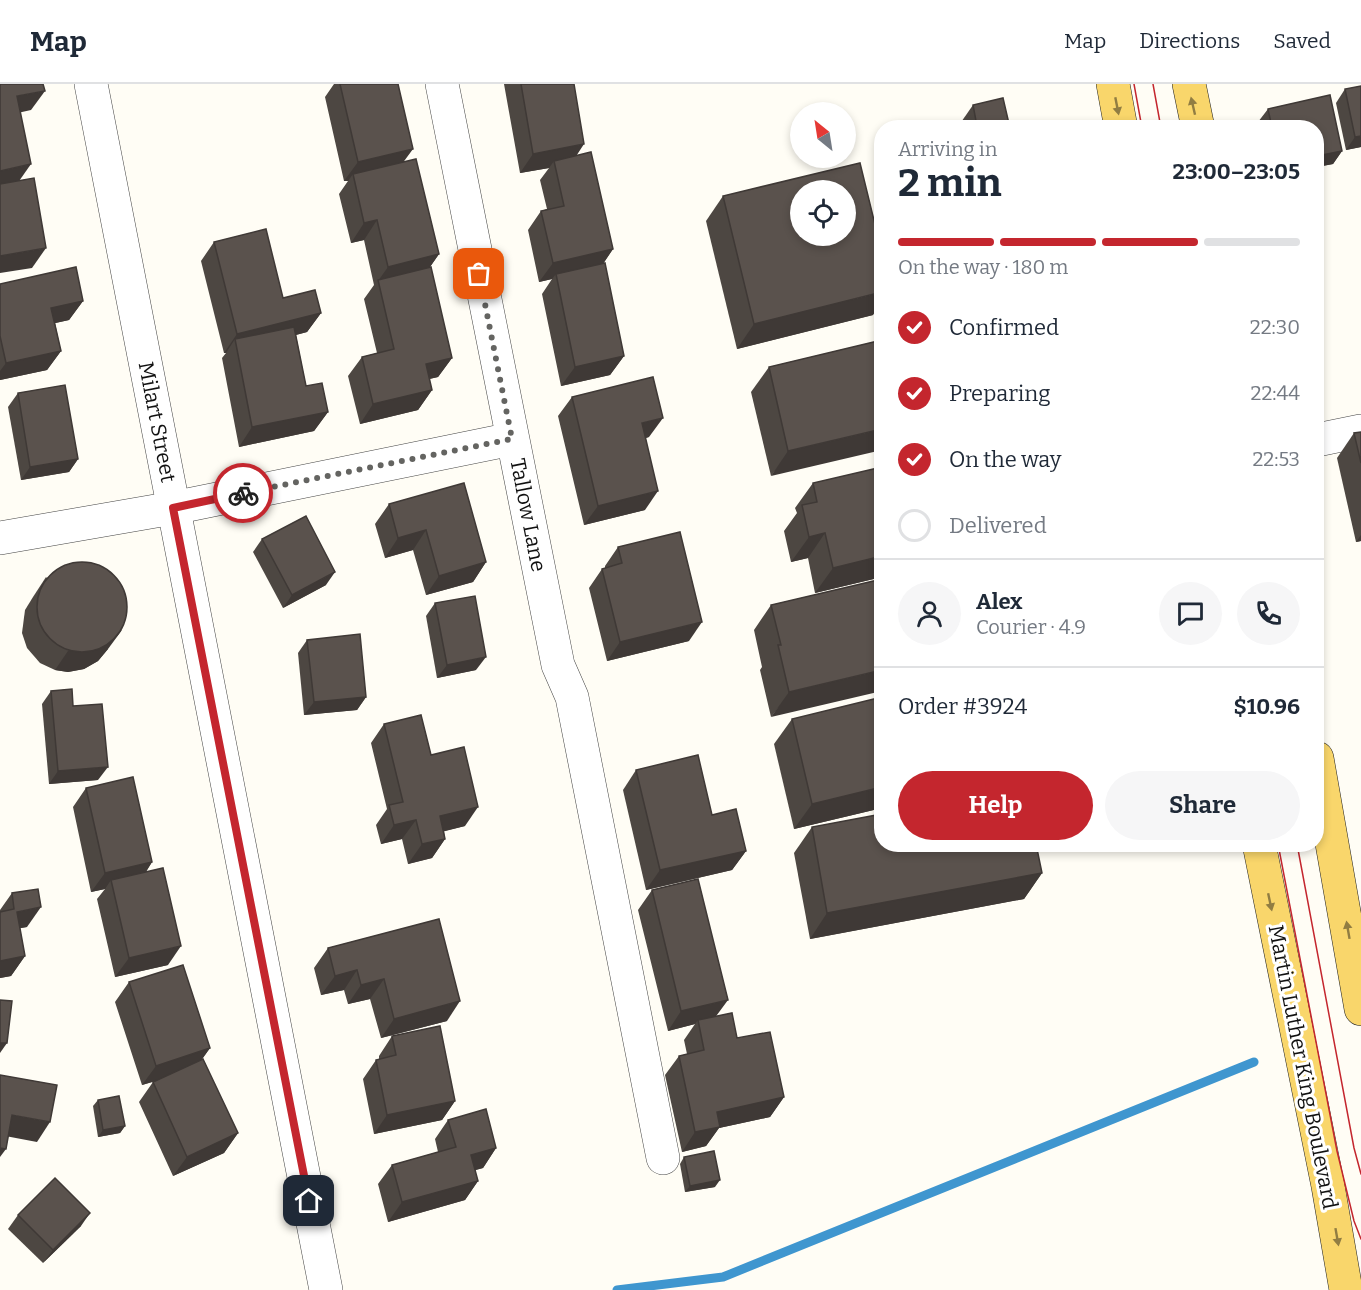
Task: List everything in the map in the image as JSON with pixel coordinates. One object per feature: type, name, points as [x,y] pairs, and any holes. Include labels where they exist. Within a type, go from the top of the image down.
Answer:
[{"type":"main road","points":[[1113,84],[1120,120]]},
{"type":"main road","points":[[1189,84],[1196,120]]},
{"type":"main road","points":[[1324,798],[1361,1008]]},
{"type":"main road","name":"Martin Luther King Boulevard","points":[[1261,852],[1328,1186],[1346,1290]]},
{"type":"street","name":"Milart Street","points":[[91,84],[326,1290]]},
{"type":"street","name":"Tallow Lane","points":[[442,84],[558,665],[572,697],[663,1158]]},
{"type":"street","points":[[1324,439],[1361,431]]},
{"type":"street","points":[[0,538],[173,508],[512,439]]},
{"type":"building","points":[[0,84],[43,84],[45,91],[17,96],[31,164],[0,171]]},
{"type":"building","points":[[340,84],[398,84],[413,149],[358,162]]},
{"type":"building","points":[[521,84],[574,84],[584,144],[533,154]]},
{"type":"building","points":[[1361,86],[1361,136],[1355,137],[1345,89]]},
{"type":"building","points":[[1330,95],[1342,151],[1324,155],[1324,120],[1270,120],[1268,109]]},
{"type":"building","points":[[1003,98],[1008,120],[976,120],[973,105]]},
{"type":"building","points":[[591,152],[613,249],[553,263],[541,211],[564,206],[554,161]]},
{"type":"building","points":[[416,159],[439,254],[388,267],[377,220],[364,223],[353,174]]},
{"type":"building","points":[[860,163],[874,220],[874,294],[754,324],[723,196],[839,168],[856,168],[856,164]]},
{"type":"building","points":[[34,178],[46,248],[0,256],[0,184]]},
{"type":"building","points":[[266,229],[283,298],[315,290],[321,313],[237,334],[214,242]]},
{"type":"building","points":[[605,263],[624,356],[575,367],[556,274]]},
{"type":"building","points":[[76,267],[83,301],[51,308],[61,351],[6,363],[0,336],[0,284]]},
{"type":"building","points":[[431,267],[452,358],[426,364],[432,390],[373,404],[362,357],[394,349],[378,280]]},
{"type":"building","points":[[294,327],[306,386],[322,383],[328,412],[252,427],[235,339]]},
{"type":"building","points":[[874,342],[874,431],[788,451],[769,367]]},
{"type":"building","points":[[653,377],[663,418],[642,423],[658,491],[598,506],[572,397]]},
{"type":"building","points":[[65,385],[78,459],[30,467],[18,393]]},
{"type":"building","points":[[1361,432],[1361,463],[1354,433]]},
{"type":"building","points":[[874,469],[874,558],[833,568],[825,533],[809,537],[802,505],[817,502],[813,483]]},
{"type":"building","points":[[464,483],[486,562],[439,576],[426,530],[398,538],[389,504]]},
{"type":"building","points":[[306,516],[335,572],[292,595],[262,539]]},
{"type":"building","points":[[680,532],[702,622],[620,642],[602,569],[622,563],[618,547]]},
{"type":"building","points":[[82,562],[99,565],[114,575],[124,590],[127,607],[124,624],[114,639],[99,649],[82,652],[65,649],[50,639],[40,624],[37,607],[40,590],[50,575],[65,565]]},
{"type":"building","points":[[874,581],[874,672],[789,692],[771,605]]},
{"type":"building","points":[[475,596],[486,657],[447,665],[435,603]]},
{"type":"building","points":[[360,634],[366,697],[314,702],[307,640]]},
{"type":"building","points":[[72,689],[73,706],[102,704],[108,767],[58,771],[51,691]]},
{"type":"building","points":[[874,699],[874,789],[812,804],[792,719]]},
{"type":"building","points":[[421,715],[431,755],[464,747],[478,807],[440,816],[445,839],[422,844],[416,820],[394,825],[389,805],[403,802],[384,724]]},
{"type":"building","points":[[698,755],[712,815],[736,809],[746,851],[660,870],[636,770]]},
{"type":"building","points":[[133,777],[152,862],[105,873],[86,788]]},
{"type":"building","points":[[874,815],[874,852],[1038,852],[1042,873],[827,913],[812,827]]},
{"type":"building","points":[[163,868],[181,946],[129,958],[111,880]]},
{"type":"building","points":[[698,879],[728,1000],[681,1011],[652,890]]},
{"type":"building","points":[[38,889],[41,907],[17,912],[25,956],[0,961],[0,912],[14,909],[12,893]]},
{"type":"building","points":[[439,919],[460,1001],[394,1019],[384,979],[361,985],[357,970],[335,976],[328,948]]},
{"type":"building","points":[[183,965],[210,1048],[156,1066],[129,982]]},
{"type":"building","points":[[0,1000],[12,1001],[7,1043],[0,1043]]},
{"type":"building","points":[[732,1013],[737,1038],[770,1032],[784,1097],[717,1112],[720,1127],[695,1132],[679,1056],[704,1050],[698,1020]]},
{"type":"building","points":[[440,1026],[455,1101],[387,1115],[376,1060],[396,1055],[392,1036]]},
{"type":"building","points":[[203,1059],[238,1133],[187,1157],[153,1082]]},
{"type":"building","points":[[0,1075],[57,1085],[50,1122],[12,1115],[6,1149],[0,1148]]},
{"type":"building","points":[[119,1096],[125,1126],[103,1130],[98,1100]]},
{"type":"building","points":[[486,1109],[496,1148],[471,1155],[478,1181],[402,1202],[392,1165],[456,1147],[448,1120]]},
{"type":"building","points":[[714,1151],[720,1180],[690,1186],[684,1157]]},
{"type":"building","points":[[55,1178],[90,1213],[53,1250],[18,1215]]},
{"type":"waterway","points":[[617,1290],[723,1277],[1254,1062]]},
{"type":"tram line","points":[[1134,84],[1141,120]]},
{"type":"tram line","points":[[1153,84],[1160,120]]},
{"type":"tram line","points":[[1280,852],[1337,1151],[1354,1221],[1361,1239]]},
{"type":"tram line","points":[[1298,852],[1354,1148],[1361,1174]]},
{"type":"way so far","points":[[243,493],[512,439],[479,274]]},
{"type":"route","points":[[243,493],[173,508],[309,1201]]}]
